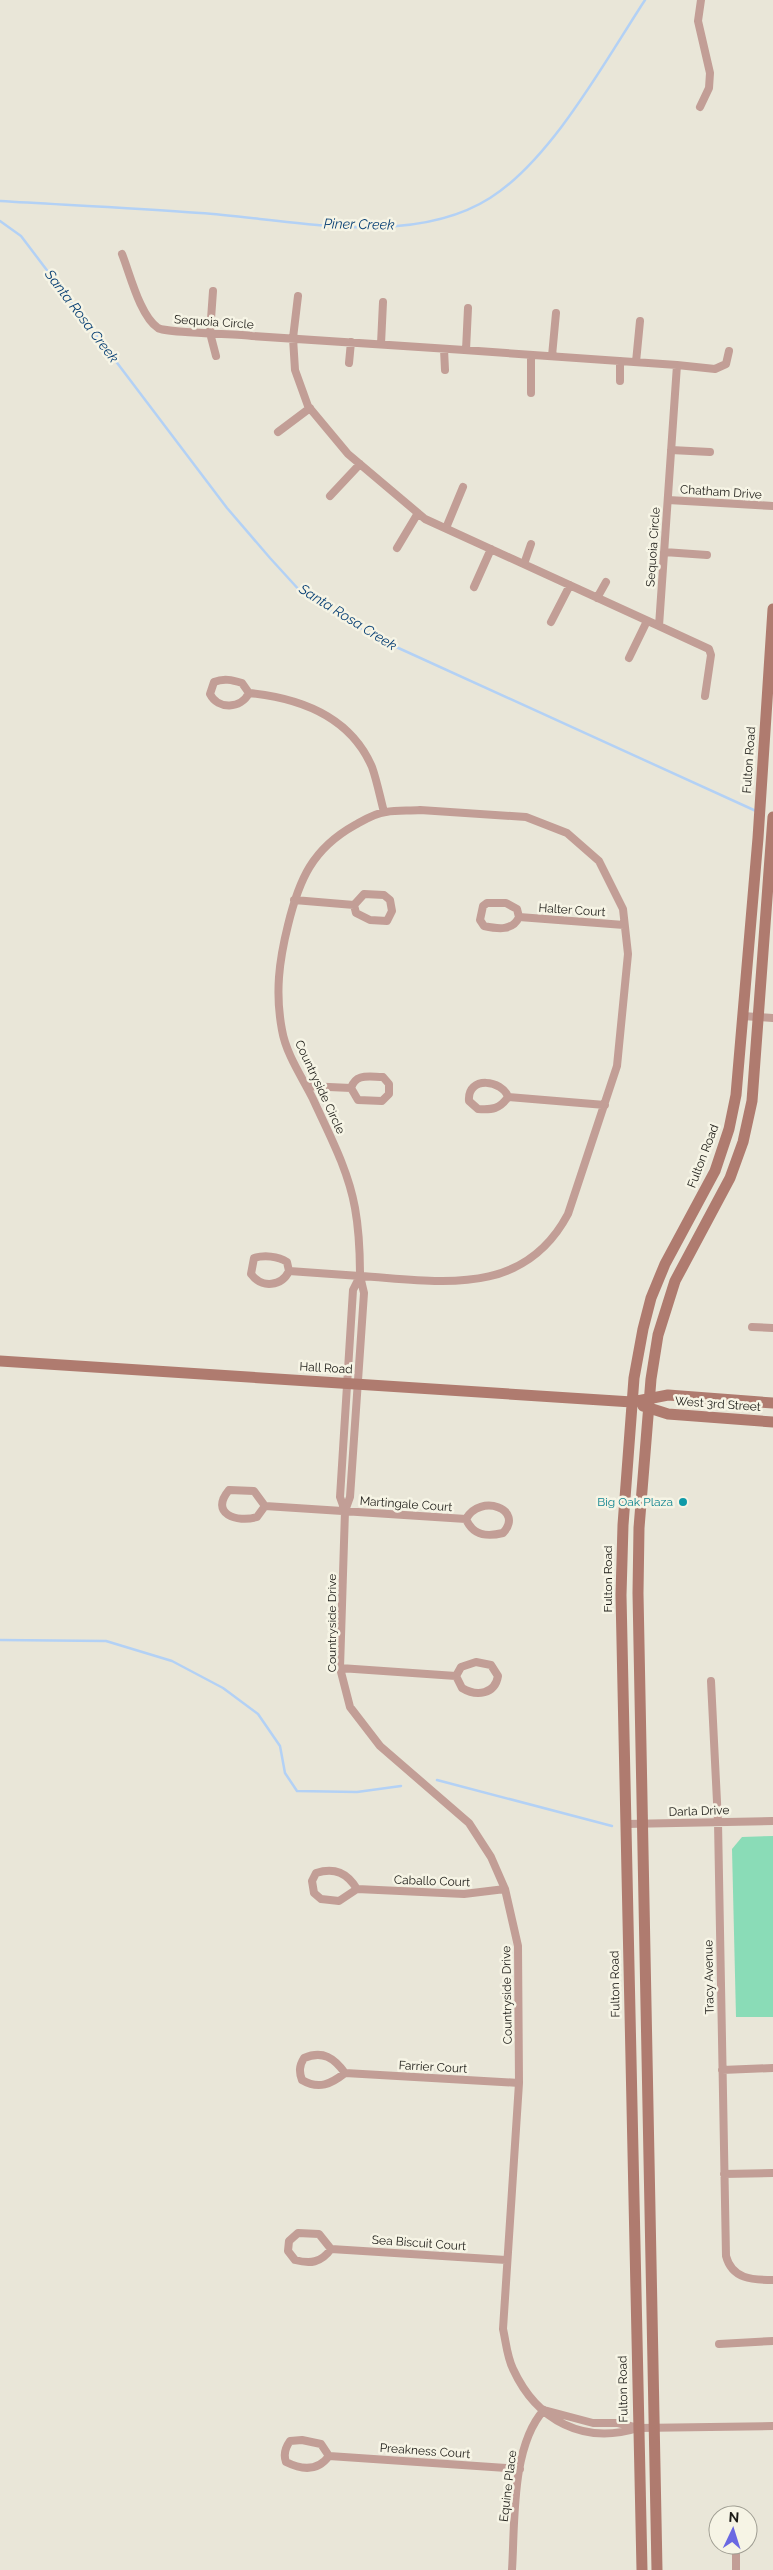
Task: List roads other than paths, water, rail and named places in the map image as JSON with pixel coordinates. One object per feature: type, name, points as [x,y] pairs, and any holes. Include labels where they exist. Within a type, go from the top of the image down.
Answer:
[{"type":"main road","name":"Fulton Road","points":[[642,2570],[622,1559],[632,1402],[639,1346],[651,1298],[673,1249],[710,1183],[727,1136],[737,1088],[758,838],[773,609]]},
{"type":"main road","points":[[658,2570],[637,1568],[649,1403],[655,1349],[670,1295],[687,1257],[722,1195],[743,1142],[754,1081],[773,817]]},
{"type":"main road","name":"Hall Road","points":[[0,1360],[632,1402]]},
{"type":"main road","name":"West 3rd Street","points":[[649,1403],[668,1394],[773,1403]]},
{"type":"main road","name":"West 3rd Street","points":[[632,1402],[649,1403],[668,1414],[773,1422]]},
{"type":"street","points":[[700,107],[709,88],[710,73],[698,21],[702,0]]},
{"type":"street","name":"Sequoia Circle","points":[[122,254],[147,317],[160,329],[676,365],[659,626]]},
{"type":"street","points":[[212,291],[210,333],[216,356]]},
{"type":"street","points":[[298,296],[293,338],[295,370],[310,408],[348,454],[418,512],[446,528],[709,649],[711,655],[705,696]]},
{"type":"street","points":[[381,344],[383,302]]},
{"type":"street","points":[[466,350],[468,308]]},
{"type":"street","points":[[552,356],[556,312]]},
{"type":"street","points":[[636,362],[640,321]]},
{"type":"street","points":[[349,363],[351,342]]},
{"type":"street","points":[[444,348],[445,370]]},
{"type":"street","points":[[676,365],[715,369],[726,364],[729,351]]},
{"type":"street","points":[[530,394],[531,355]]},
{"type":"street","points":[[620,361],[620,381]]},
{"type":"street","points":[[278,432],[310,408]]},
{"type":"street","points":[[671,450],[710,452]]},
{"type":"street","points":[[330,496],[360,464]]},
{"type":"street","points":[[446,528],[463,487]]},
{"type":"street","name":"Chatham Drive","points":[[668,500],[773,506]]},
{"type":"street","points":[[397,548],[418,512]]},
{"type":"street","points":[[524,564],[531,544]]},
{"type":"street","points":[[474,587],[491,549]]},
{"type":"street","points":[[664,552],[707,555]]},
{"type":"street","points":[[597,598],[606,582]]},
{"type":"street","points":[[551,622],[570,585]]},
{"type":"street","points":[[629,658],[647,621]]},
{"type":"street","points":[[249,693],[245,700],[236,705],[221,705],[213,701],[210,694],[214,682],[222,679],[242,683],[249,693],[281,696],[316,709],[348,733],[372,766],[384,812]]},
{"type":"street","name":"Countryside Circle","points":[[420,810],[526,817],[554,827],[578,842],[599,861],[616,892],[623,910],[628,954],[617,1066],[568,1214],[561,1228],[546,1245],[529,1258],[500,1274],[481,1280],[457,1282],[360,1276],[360,1241],[355,1207],[346,1173],[282,1032],[277,986],[282,951],[294,900],[300,884],[311,864],[327,843],[364,820],[384,812],[420,810]]},
{"type":"street","points":[[294,900],[354,904],[364,894],[384,895],[393,905],[387,920],[370,920],[356,913],[354,904]]},
{"type":"street","points":[[488,902],[512,904],[517,909],[519,917],[514,926],[509,928],[484,926],[480,920],[483,906],[488,902]]},
{"type":"street","name":"Halter Court","points":[[519,917],[624,925]]},
{"type":"street","points":[[743,1016],[773,1018]]},
{"type":"street","points":[[359,1077],[383,1077],[389,1084],[389,1094],[382,1101],[358,1100],[351,1088],[354,1081],[359,1077]]},
{"type":"street","points":[[477,1084],[499,1084],[506,1090],[508,1097],[496,1109],[478,1109],[469,1101],[468,1092],[471,1087],[477,1084]]},
{"type":"street","points":[[307,1086],[351,1088]]},
{"type":"street","points":[[508,1097],[605,1106]]},
{"type":"street","points":[[261,1256],[282,1258],[287,1262],[289,1271],[285,1280],[280,1283],[263,1283],[254,1279],[251,1274],[254,1258],[261,1256]]},
{"type":"street","points":[[289,1271],[360,1276]]},
{"type":"street","name":"Countryside Drive","points":[[345,1511],[340,1497],[347,1383],[353,1290],[360,1276]]},
{"type":"street","name":"Countryside Drive","points":[[360,1276],[364,1293],[350,1497],[345,1511],[340,1668],[350,1707],[380,1746],[470,1823],[491,1857],[505,1889],[518,1946],[519,2083],[503,2329],[512,2368],[524,2390],[564,2426],[591,2433],[619,2434],[638,2428]]},
{"type":"street","points":[[752,1327],[773,1328]]},
{"type":"street","points":[[229,1490],[245,1490],[254,1492],[265,1506],[257,1517],[238,1519],[228,1517],[224,1512],[223,1504],[229,1490]]},
{"type":"street","name":"Martingale Court","points":[[265,1506],[466,1519]]},
{"type":"street","name":"Martingale Court","points":[[486,1506],[504,1509],[507,1512],[508,1522],[503,1533],[480,1534],[473,1532],[466,1519],[475,1509],[486,1506]]},
{"type":"street","points":[[476,1662],[491,1665],[498,1676],[496,1685],[488,1692],[467,1691],[457,1682],[456,1676],[461,1667],[476,1662]]},
{"type":"street","points":[[340,1668],[456,1676]]},
{"type":"street","name":"Tracy Avenue","points":[[711,1681],[718,1822],[726,2256],[733,2272],[753,2279],[773,2280]]},
{"type":"street","name":"Darla Drive","points":[[626,1824],[773,1821]]},
{"type":"street","points":[[333,1871],[344,1873],[357,1889],[340,1901],[322,1899],[314,1893],[312,1881],[316,1874],[333,1871]]},
{"type":"street","name":"Caballo Court","points":[[357,1889],[464,1894],[505,1889]]},
{"type":"street","points":[[327,2055],[333,2058],[345,2073],[329,2085],[322,2085],[309,2084],[302,2080],[299,2073],[304,2058],[327,2055]]},
{"type":"street","points":[[722,2070],[773,2068]]},
{"type":"street","name":"Farrier Court","points":[[345,2073],[519,2083]]},
{"type":"street","points":[[724,2174],[773,2173]]},
{"type":"street","points":[[298,2233],[319,2234],[331,2249],[327,2255],[314,2263],[294,2260],[288,2251],[289,2242],[298,2233]]},
{"type":"street","name":"Sea Biscuit Court","points":[[331,2249],[506,2260]]},
{"type":"street","points":[[719,2344],[773,2341]]},
{"type":"street","name":"Countryside Drive","points":[[544,2410],[592,2423],[618,2423],[638,2428]]},
{"type":"street","name":"Equine Place","points":[[512,2570],[520,2469],[527,2436],[544,2410]]},
{"type":"street","points":[[591,2433],[592,2423]]},
{"type":"street","points":[[638,2428],[773,2426]]},
{"type":"street","points":[[302,2440],[320,2444],[329,2456],[324,2463],[314,2468],[294,2466],[286,2462],[284,2456],[290,2441],[302,2440]]},
{"type":"street","name":"Preakness Court","points":[[329,2456],[520,2469]]},
{"type":"street","points":[[736,2555],[736,2570]]},
{"type":"waterway","name":"Piner Creek","points":[[0,201],[200,213],[348,227],[387,227],[423,223],[458,214],[490,198],[513,181],[535,159],[576,107],[645,0]]},
{"type":"waterway","name":"Santa Rosa Creek","points":[[0,221],[21,236],[227,508],[301,592],[343,619],[394,646],[756,811]]},
{"type":"waterway","points":[[0,1640],[106,1641],[172,1661],[223,1688],[258,1714],[280,1746],[285,1773],[297,1791],[357,1792],[401,1786]]},
{"type":"waterway","points":[[437,1780],[612,1826]]},
{"type":"place","name":"Big Oak Plaza","points":[[683,1502]]}]
